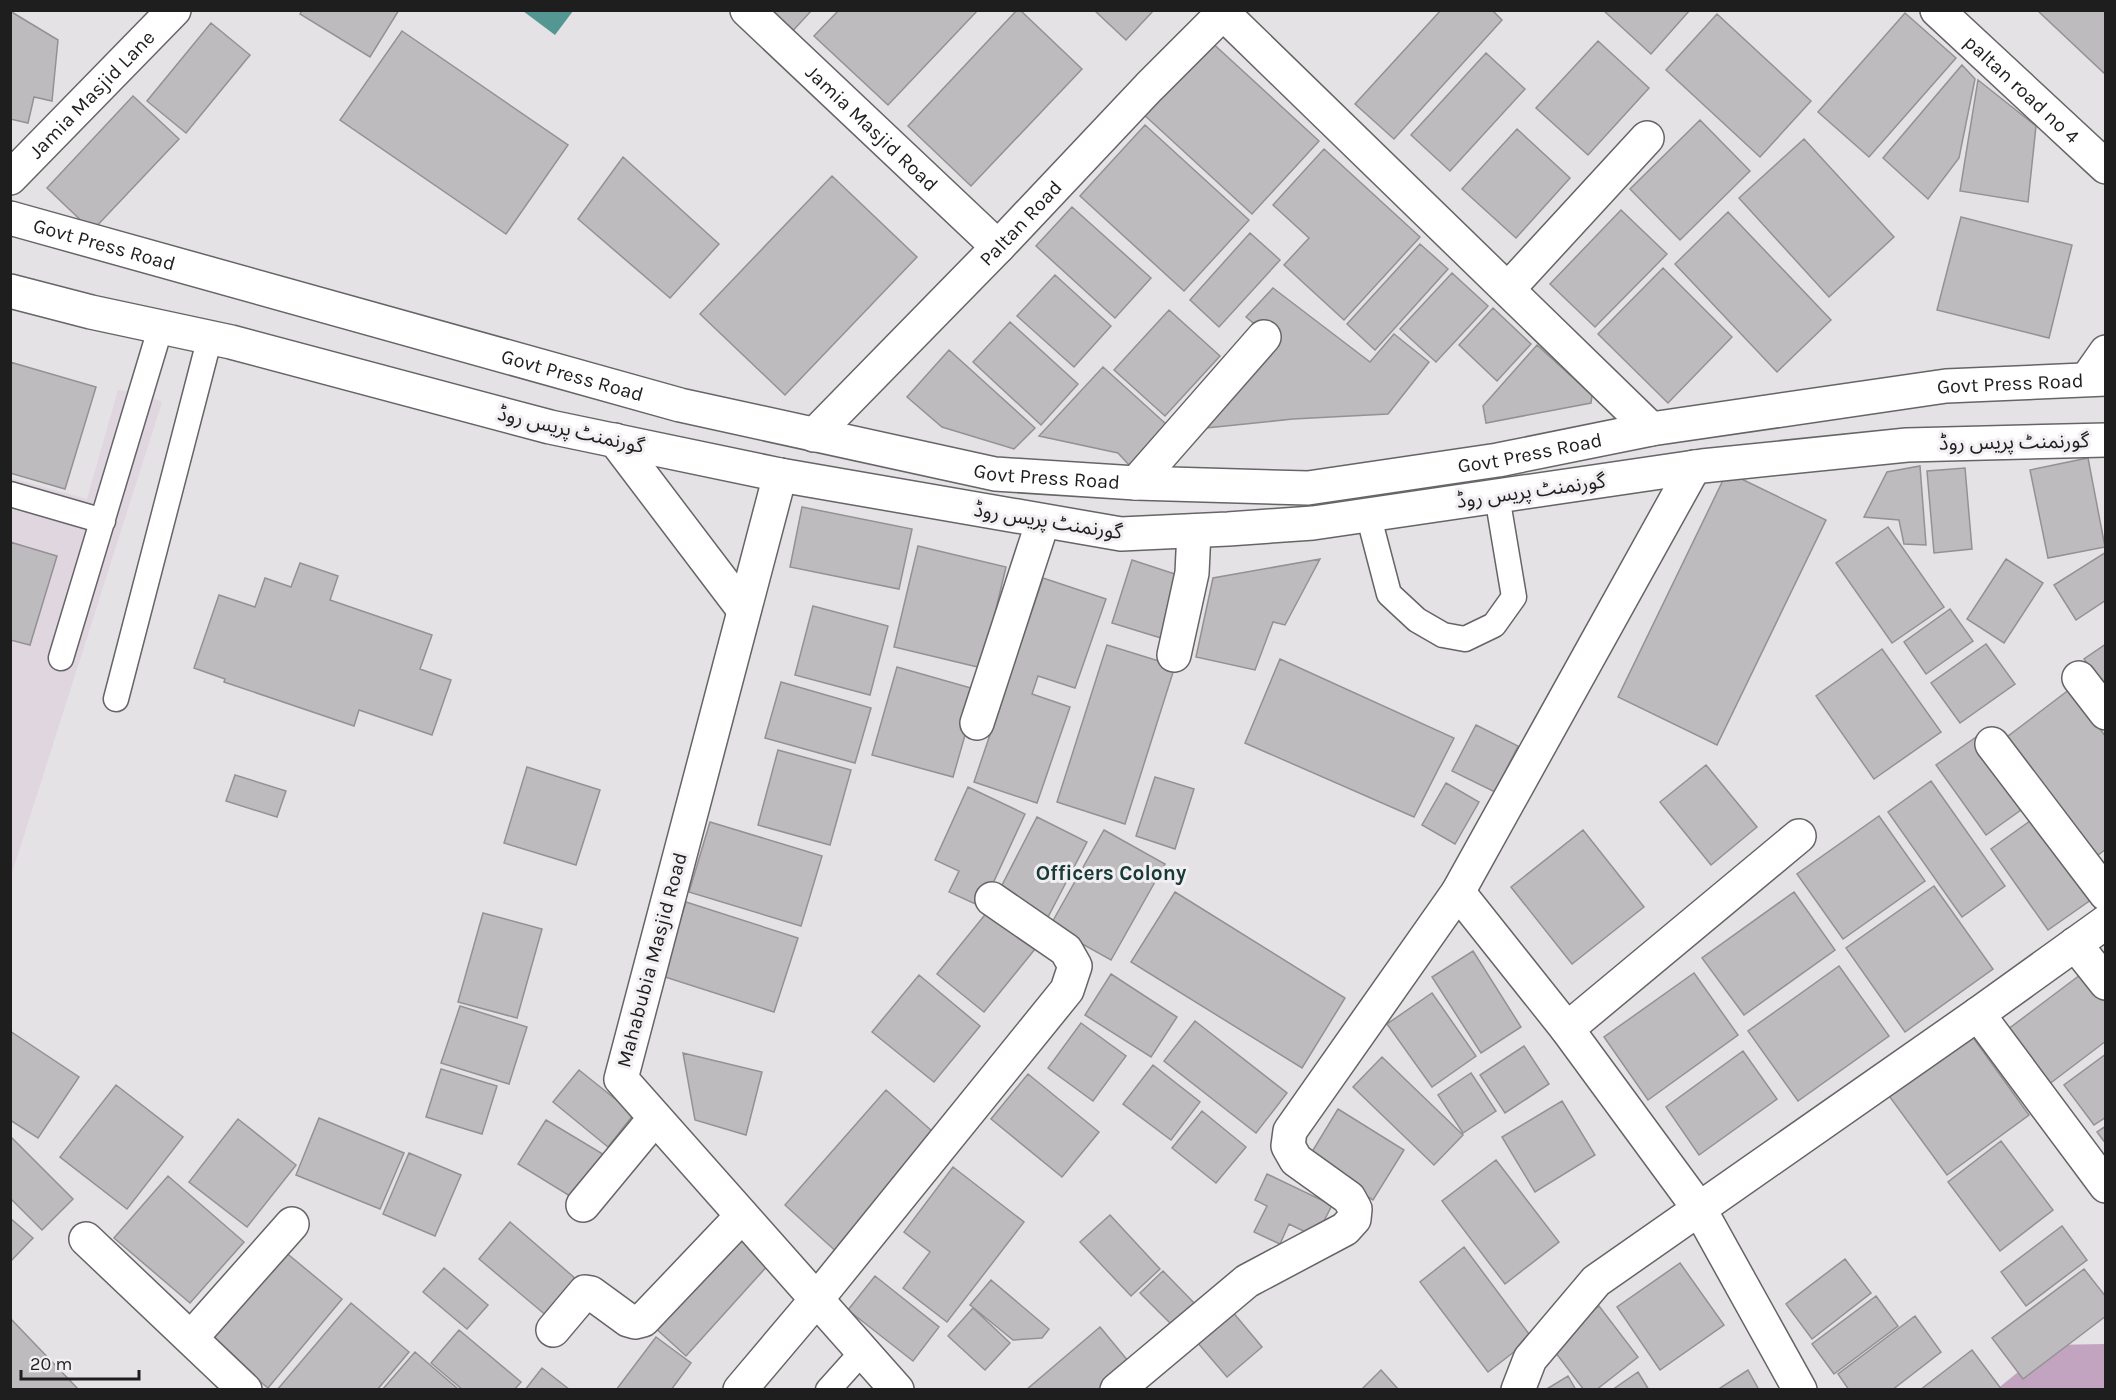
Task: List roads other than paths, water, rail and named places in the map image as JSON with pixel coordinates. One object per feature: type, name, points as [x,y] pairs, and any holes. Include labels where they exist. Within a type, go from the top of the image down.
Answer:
[{"type":"street","name":"Jamia Masjid Lane","points":[[10,178],[174,10]]},
{"type":"street","name":"Jamia Masjid Road","points":[[747,10],[998,247]]},
{"type":"street","name":"paltan road no 4","points":[[1937,10],[2106,167]]},
{"type":"street","name":"Paltan Road","points":[[813,435],[1224,12]]},
{"type":"street","points":[[1224,12],[1651,429]]},
{"type":"street","points":[[1508,289],[1647,138]]},
{"type":"street","name":"Govt Press Road","points":[[10,218],[680,405],[995,474],[1136,483],[1308,488],[1498,460],[1651,429],[1946,386],[2096,379]]},
{"type":"street","name":"گورنمنٹ پریس روڈ","points":[[10,291],[91,312],[210,337],[550,427],[780,475],[1121,534],[1313,523],[1694,467],[1907,445],[2104,442]]},
{"type":"street","points":[[1136,483],[1264,337]]},
{"type":"street","points":[[2096,379],[2106,352]]},
{"type":"street","points":[[615,440],[744,610]]},
{"type":"street","points":[[1117,1389],[1247,1281],[1345,1229],[1354,1219],[1355,1209],[1349,1198],[1296,1160],[1288,1146],[1290,1131],[1458,892],[1694,467]]},
{"type":"street","name":"Mahabubia Masjid Road","points":[[780,475],[621,1079],[897,1389]]},
{"type":"street","points":[[977,723],[1043,521]]},
{"type":"street","points":[[1174,656],[1192,573],[1194,531]]},
{"type":"street","points":[[2079,678],[2106,713]]},
{"type":"street","points":[[1992,744],[2101,878]]},
{"type":"street","points":[[1567,1029],[1799,836]]},
{"type":"street","points":[[1458,892],[1567,1029],[1700,1210],[1800,1389]]},
{"type":"street","points":[[740,1389],[816,1300],[1067,990],[1075,966],[1066,950],[992,899]]},
{"type":"street","points":[[1518,1389],[1530,1359],[1596,1281],[1700,1210],[2106,922]]},
{"type":"street","points":[[2075,944],[2106,983]]},
{"type":"street","points":[[1978,1014],[2106,1186]]},
{"type":"street","points":[[583,1205],[655,1118]]},
{"type":"street","points":[[553,1330],[585,1292],[591,1293],[628,1320],[635,1322],[643,1320],[742,1216]]},
{"type":"street","points":[[191,1338],[292,1224]]},
{"type":"street","points":[[86,1239],[245,1389]]},
{"type":"lane","points":[[61,658],[161,326]]},
{"type":"lane","points":[[116,699],[210,337]]},
{"type":"lane","points":[[10,494],[103,521]]},
{"type":"lane","points":[[1368,514],[1389,594],[1417,620],[1443,635],[1465,639],[1494,625],[1514,597],[1497,496]]},
{"type":"lane","points":[[828,1389],[863,1352]]},
{"type":"water","points":[[523,11],[573,11],[555,35]]},
{"type":"district","name":"Officers Colony","points":[[1111,873]]}]
